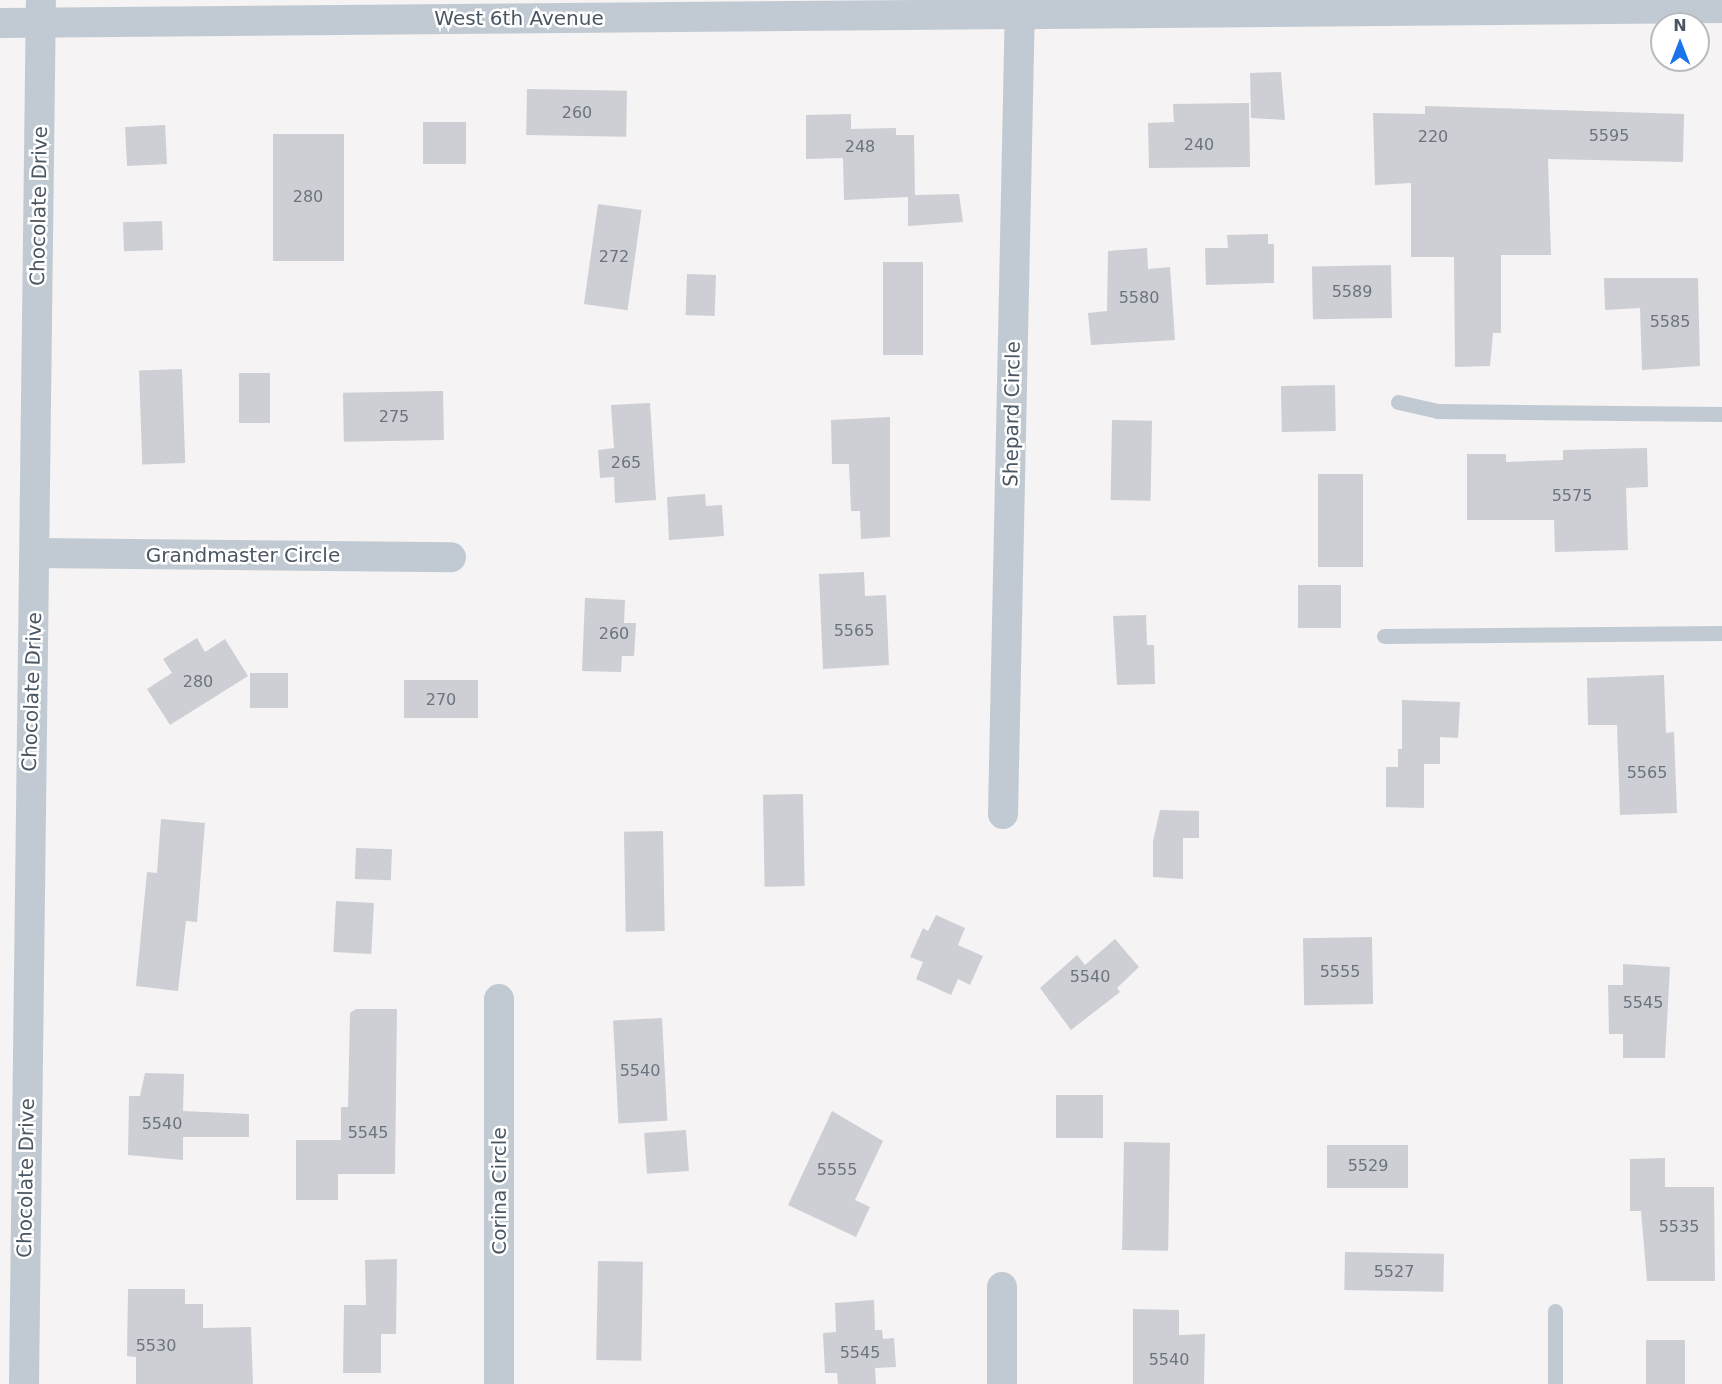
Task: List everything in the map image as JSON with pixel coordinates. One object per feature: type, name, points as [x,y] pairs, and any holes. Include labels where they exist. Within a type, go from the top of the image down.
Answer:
[{"type":"street","name":"West 6th Avenue","points":[[0,23],[41,11],[1307,6],[1722,8]]},
{"type":"street","name":"Shepard Circle","points":[[1003,814],[1020,7]]},
{"type":"street","name":"Chocolate Drive","points":[[24,1384],[28,822],[36,553],[41,11]]},
{"type":"street","name":"Grandmaster Circle","points":[[36,553],[451,557]]},
{"type":"street","name":"Corina Circle","points":[[499,1384],[500,999]]},
{"type":"street","points":[[1002,1287],[1002,1384]]},
{"type":"lane","points":[[1398,402],[1438,411],[1722,414]]},
{"type":"lane","points":[[1384,636],[1722,633]]},
{"type":"lane","points":[[1555,1311],[1555,1384]]},
{"type":"building","points":[[1281,72],[1285,120],[1251,118],[1250,73]]},
{"type":"building","points":[[527,89],[627,91],[626,137],[526,135]]},
{"type":"building","points":[[1249,103],[1250,167],[1149,168],[1148,123],[1174,122],[1173,104]]},
{"type":"building","points":[[1425,106],[1684,114],[1683,162],[1548,159],[1551,255],[1501,255],[1501,333],[1493,333],[1490,366],[1455,367],[1454,257],[1411,257],[1411,183],[1375,185],[1373,113],[1425,114]]},
{"type":"building","points":[[851,114],[851,129],[896,128],[896,135],[914,135],[915,195],[959,194],[963,222],[908,226],[908,197],[844,200],[843,158],[806,159],[806,115]]},
{"type":"building","points":[[423,122],[466,122],[466,164],[423,164]]},
{"type":"building","points":[[165,125],[167,164],[127,166],[125,127]]},
{"type":"building","points":[[273,134],[344,134],[344,261],[273,261]]},
{"type":"building","points":[[598,204],[642,210],[628,310],[584,304]]},
{"type":"building","points":[[162,221],[163,250],[124,251],[123,222]]},
{"type":"building","points":[[1268,234],[1268,244],[1274,244],[1274,283],[1206,285],[1205,248],[1228,248],[1227,235]]},
{"type":"building","points":[[1147,248],[1148,269],[1170,267],[1175,340],[1091,345],[1088,313],[1107,311],[1108,251]]},
{"type":"building","points":[[883,262],[923,262],[923,355],[883,355]]},
{"type":"building","points":[[1391,265],[1392,318],[1313,319],[1312,266]]},
{"type":"building","points":[[687,274],[716,275],[715,316],[686,315]]},
{"type":"building","points":[[1604,278],[1698,278],[1700,366],[1642,370],[1640,308],[1605,310]]},
{"type":"building","points":[[182,369],[185,463],[142,464],[139,371]]},
{"type":"building","points":[[239,373],[270,373],[270,423],[239,423]]},
{"type":"building","points":[[1335,385],[1336,431],[1282,432],[1281,386]]},
{"type":"building","points":[[443,391],[444,440],[344,442],[343,393]]},
{"type":"building","points":[[650,403],[656,500],[615,503],[614,477],[600,478],[598,450],[614,448],[611,405]]},
{"type":"building","points":[[890,417],[890,537],[861,539],[860,511],[851,511],[849,464],[832,464],[831,420]]},
{"type":"building","points":[[1112,420],[1152,421],[1151,501],[1111,500]]},
{"type":"building","points":[[1647,448],[1648,487],[1626,488],[1628,550],[1555,552],[1554,520],[1467,520],[1467,454],[1506,454],[1506,462],[1563,460],[1563,450]]},
{"type":"building","points":[[1318,474],[1363,474],[1363,567],[1318,567]]},
{"type":"building","points":[[705,494],[706,506],[722,505],[724,536],[669,540],[667,497]]},
{"type":"building","points":[[864,572],[865,596],[886,595],[889,665],[823,669],[819,574]]},
{"type":"building","points":[[1298,585],[1341,585],[1341,628],[1298,628]]},
{"type":"building","points":[[585,598],[625,600],[624,623],[636,623],[634,656],[622,656],[621,672],[582,671]]},
{"type":"building","points":[[1146,615],[1147,645],[1154,645],[1155,684],[1117,685],[1113,616]]},
{"type":"building","points":[[197,638],[205,652],[225,639],[248,676],[170,725],[147,689],[172,673],[163,659]]},
{"type":"building","points":[[250,673],[288,673],[288,708],[250,708]]},
{"type":"building","points":[[1664,675],[1666,733],[1674,732],[1677,813],[1620,815],[1617,725],[1588,725],[1587,678]]},
{"type":"building","points":[[404,680],[478,680],[478,718],[404,718]]},
{"type":"building","points":[[1402,700],[1460,702],[1458,738],[1440,737],[1440,764],[1424,764],[1424,808],[1386,807],[1386,767],[1398,767],[1398,749],[1402,749]]},
{"type":"building","points":[[803,794],[805,886],[765,887],[763,795]]},
{"type":"building","points":[[1160,810],[1199,811],[1199,838],[1183,838],[1183,879],[1153,877],[1153,841]]},
{"type":"building","points":[[161,819],[205,823],[197,922],[186,921],[178,991],[136,986],[147,872],[157,873]]},
{"type":"building","points":[[663,831],[665,931],[626,932],[624,832]]},
{"type":"building","points":[[356,848],[392,849],[391,880],[355,879]]},
{"type":"building","points":[[336,901],[374,903],[371,954],[333,952]]},
{"type":"building","points":[[936,915],[965,928],[958,945],[983,956],[970,985],[958,979],[951,995],[916,979],[923,962],[910,957],[923,928],[928,931]]},
{"type":"building","points":[[1372,937],[1373,1004],[1304,1005],[1303,938]]},
{"type":"building","points":[[1115,939],[1139,967],[1117,988],[1120,992],[1071,1030],[1040,988],[1077,955],[1085,965]]},
{"type":"building","points":[[1623,964],[1670,967],[1665,1058],[1623,1058],[1623,1034],[1609,1034],[1608,985],[1623,985]]},
{"type":"building","points":[[356,1009],[397,1009],[395,1174],[338,1174],[338,1200],[296,1200],[296,1140],[341,1140],[341,1107],[348,1107],[350,1013]]},
{"type":"building","points":[[662,1018],[667,1121],[618,1123],[613,1021]]},
{"type":"building","points":[[145,1073],[184,1074],[183,1111],[249,1114],[249,1137],[183,1137],[183,1160],[128,1155],[129,1096],[140,1096]]},
{"type":"building","points":[[1056,1095],[1103,1095],[1103,1138],[1056,1138]]},
{"type":"building","points":[[832,1111],[883,1141],[855,1200],[870,1207],[856,1237],[788,1205]]},
{"type":"building","points":[[686,1130],[689,1171],[647,1174],[644,1133]]},
{"type":"building","points":[[1124,1142],[1170,1143],[1168,1251],[1122,1250]]},
{"type":"building","points":[[1327,1145],[1408,1145],[1408,1188],[1327,1188]]},
{"type":"building","points":[[1665,1158],[1665,1187],[1714,1187],[1715,1281],[1647,1281],[1641,1211],[1630,1211],[1630,1159]]},
{"type":"building","points":[[1345,1252],[1444,1254],[1443,1292],[1344,1290]]},
{"type":"building","points":[[397,1259],[396,1334],[381,1334],[381,1373],[343,1373],[344,1305],[366,1305],[365,1260]]},
{"type":"building","points":[[598,1261],[643,1262],[641,1361],[596,1360]]},
{"type":"building","points":[[128,1289],[185,1289],[185,1304],[203,1304],[203,1328],[251,1327],[253,1384],[136,1384],[136,1357],[127,1356]]},
{"type":"building","points":[[874,1300],[875,1330],[882,1330],[883,1339],[894,1338],[896,1367],[875,1368],[876,1384],[838,1384],[837,1373],[825,1373],[823,1333],[836,1332],[835,1303]]},
{"type":"building","points":[[1133,1309],[1179,1310],[1179,1335],[1205,1334],[1204,1384],[1133,1384]]},
{"type":"building","points":[[1646,1340],[1685,1340],[1685,1384],[1646,1384]]}]
